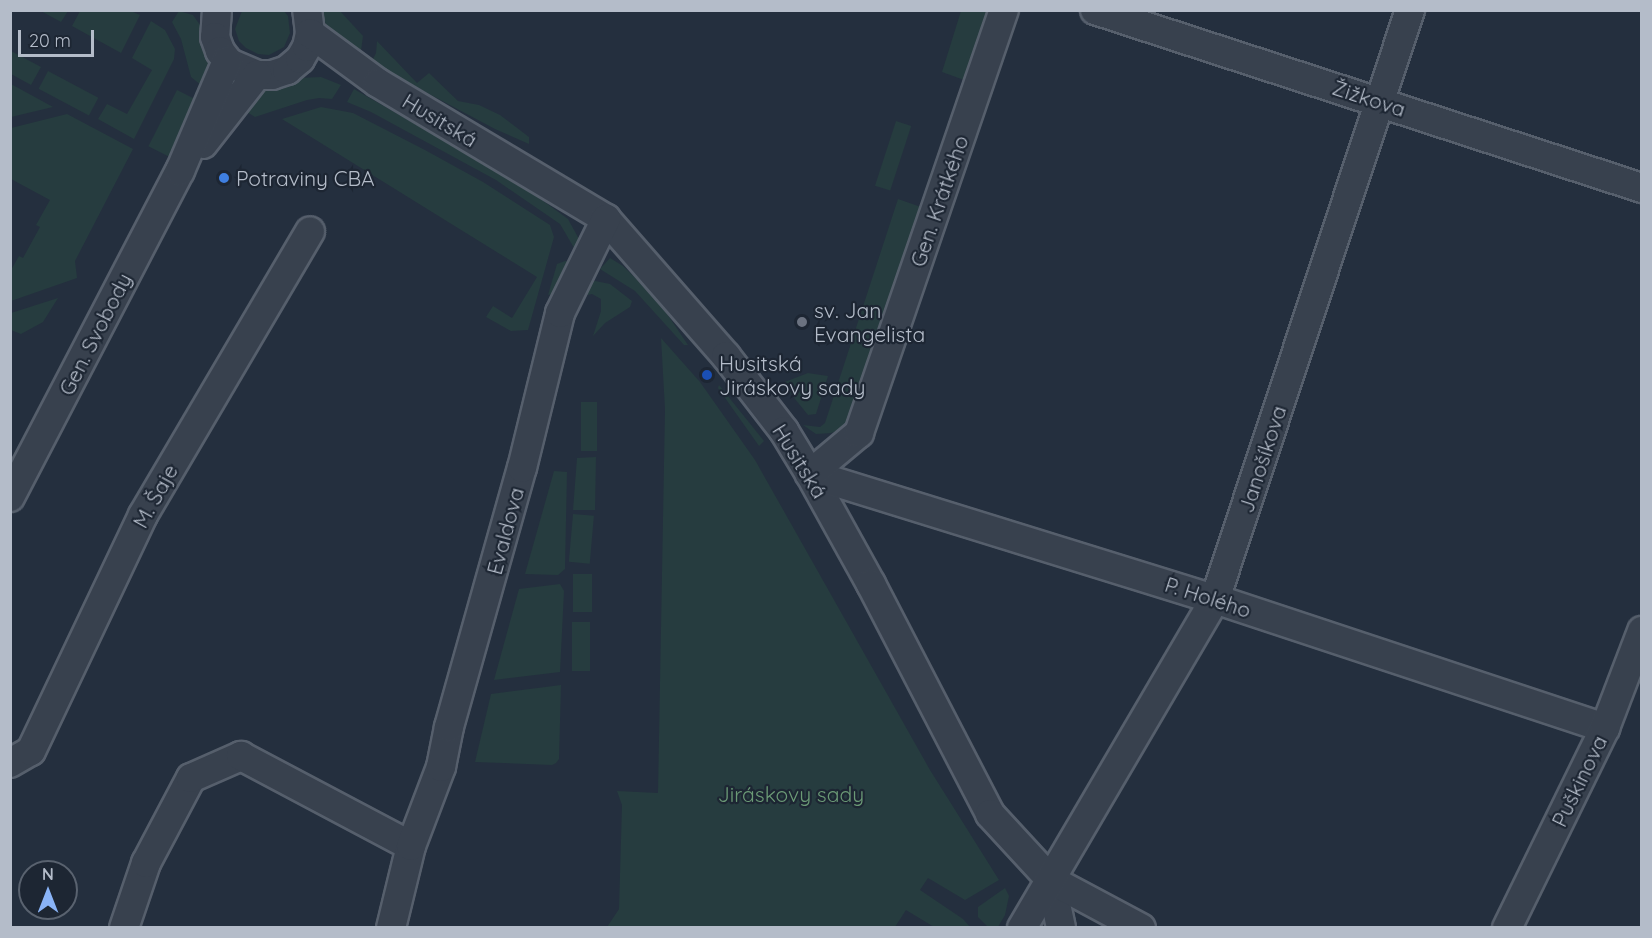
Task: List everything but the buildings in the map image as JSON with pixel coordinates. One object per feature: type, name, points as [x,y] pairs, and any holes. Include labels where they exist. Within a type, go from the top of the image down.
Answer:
[{"type":"street","name":"Gen. Krátkého","points":[[810,474],[859,433],[1004,10]]},
{"type":"street","name":"Žižkova","points":[[1095,10],[1641,188]]},
{"type":"street","name":"Janošíkova","points":[[1022,927],[1215,599],[1410,10]]},
{"type":"street","points":[[210,14],[215,37],[227,61],[257,75],[272,75],[286,70],[300,59],[307,46],[308,22]]},
{"type":"street","name":"Husitská","points":[[308,22],[378,83],[606,219],[726,356],[784,431],[810,474],[871,584],[990,814],[1051,880]]},
{"type":"street","name":"Husitská","points":[[300,59],[378,83]]},
{"type":"street","name":"Gen. Svobody","points":[[10,497],[180,171],[227,61]]},
{"type":"street","name":"Gen. Svobody","points":[[180,171],[257,75]]},
{"type":"street","name":"Evaldova","points":[[391,927],[411,846],[441,767],[449,727],[513,501],[560,313],[606,219]]},
{"type":"street","name":"M. Šaje","points":[[10,763],[31,751],[143,515],[310,231]]},
{"type":"street","name":"P. Holého","points":[[810,474],[1215,599],[1605,728]]},
{"type":"street","name":"Puškinova","points":[[1507,927],[1605,728],[1641,631]]},
{"type":"street","points":[[124,927],[146,863],[191,778],[241,756],[411,846]]},
{"type":"street","points":[[1051,880],[1061,927]]},
{"type":"street","points":[[1051,880],[1141,927]]},
{"type":"green space","points":[[41,11],[68,11],[61,22]]},
{"type":"green space","points":[[80,11],[131,11],[140,15],[121,53],[72,26]]},
{"type":"green space","points":[[179,11],[193,15],[207,35],[213,67],[206,89],[191,77],[181,39],[172,22]]},
{"type":"green space","points":[[242,11],[284,11],[288,16],[290,33],[284,47],[269,55],[258,54],[246,48],[239,41],[235,29]]},
{"type":"green space","points":[[322,11],[340,11],[363,36],[361,51],[355,54],[328,32]]},
{"type":"green space","points":[[961,11],[987,11],[964,80],[942,72]]},
{"type":"green space","points":[[151,21],[165,30],[175,49],[174,59],[134,139],[98,119],[107,104],[127,114],[152,70],[132,58]]},
{"type":"green space","points":[[377,41],[417,83],[429,73],[458,101],[479,105],[500,115],[529,137],[529,144],[495,129],[371,63],[376,53]]},
{"type":"green space","points":[[11,51],[41,67],[31,85],[11,74]]},
{"type":"green space","points":[[48,71],[98,98],[89,115],[39,89]]},
{"type":"green space","points":[[321,77],[341,85],[332,99],[307,100],[255,117],[242,109],[255,91],[297,78]]},
{"type":"green space","points":[[11,84],[53,107],[11,117]]},
{"type":"green space","points":[[354,89],[520,184],[568,219],[579,239],[577,253],[560,224],[496,180],[371,112],[347,102]]},
{"type":"green space","points":[[177,90],[199,101],[171,157],[148,146]]},
{"type":"green space","points":[[321,107],[353,113],[425,150],[483,182],[550,225],[554,237],[528,330],[511,331],[486,317],[493,306],[512,318],[537,277],[282,119]]},
{"type":"green space","points":[[67,114],[133,149],[75,261],[77,278],[11,301],[11,270],[19,256],[23,258],[40,227],[36,225],[50,200],[11,179],[11,128]]},
{"type":"green space","points":[[896,121],[911,126],[890,191],[875,186]]},
{"type":"green space","points":[[898,199],[921,207],[853,419],[846,428],[831,433],[816,434],[803,425],[820,427],[825,423]]},
{"type":"green space","points":[[610,258],[623,266],[657,299],[688,345],[684,345],[635,291],[600,269]]},
{"type":"green space","points":[[570,262],[555,293],[548,295],[557,264]]},
{"type":"green space","points":[[590,280],[610,284],[632,301],[630,307],[605,323],[593,336],[601,311],[601,299],[592,294],[583,296]]},
{"type":"green space","points":[[58,298],[43,322],[21,334],[11,330],[11,313]]},
{"type":"green space","name":"Jiráskovy sady","points":[[661,338],[700,382],[755,460],[930,770],[999,880],[965,900],[928,878],[920,890],[963,919],[970,927],[934,927],[906,910],[895,927],[607,927],[619,909],[622,805],[617,791],[658,793],[665,409]]},
{"type":"green space","points":[[808,373],[828,376],[816,414],[808,415],[782,383]]},
{"type":"green space","points":[[719,385],[764,441],[759,446],[718,388]]},
{"type":"green space","points":[[581,402],[597,402],[597,451],[581,451]]},
{"type":"green space","points":[[596,457],[595,510],[573,510],[577,458]]},
{"type":"green space","points":[[554,471],[567,472],[565,569],[558,575],[525,574]]},
{"type":"green space","points":[[573,514],[594,516],[590,564],[569,562]]},
{"type":"green space","points":[[573,574],[592,574],[592,612],[573,612]]},
{"type":"green space","points":[[560,584],[564,591],[560,672],[494,680],[519,589]]},
{"type":"green space","points":[[572,622],[590,622],[590,671],[572,671]]},
{"type":"green space","points":[[561,685],[559,759],[556,763],[552,765],[475,762],[491,694]]},
{"type":"green space","points":[[1005,888],[1009,896],[1005,915],[998,927],[988,927],[978,917],[978,907]]},
{"type":"place","name":"Potraviny CBA","points":[[224,178]]},
{"type":"place","name":"sv. Jan Evangelista","points":[[802,322]]},
{"type":"place","name":"Husitská Jiráskovy sady","points":[[707,375]]}]
